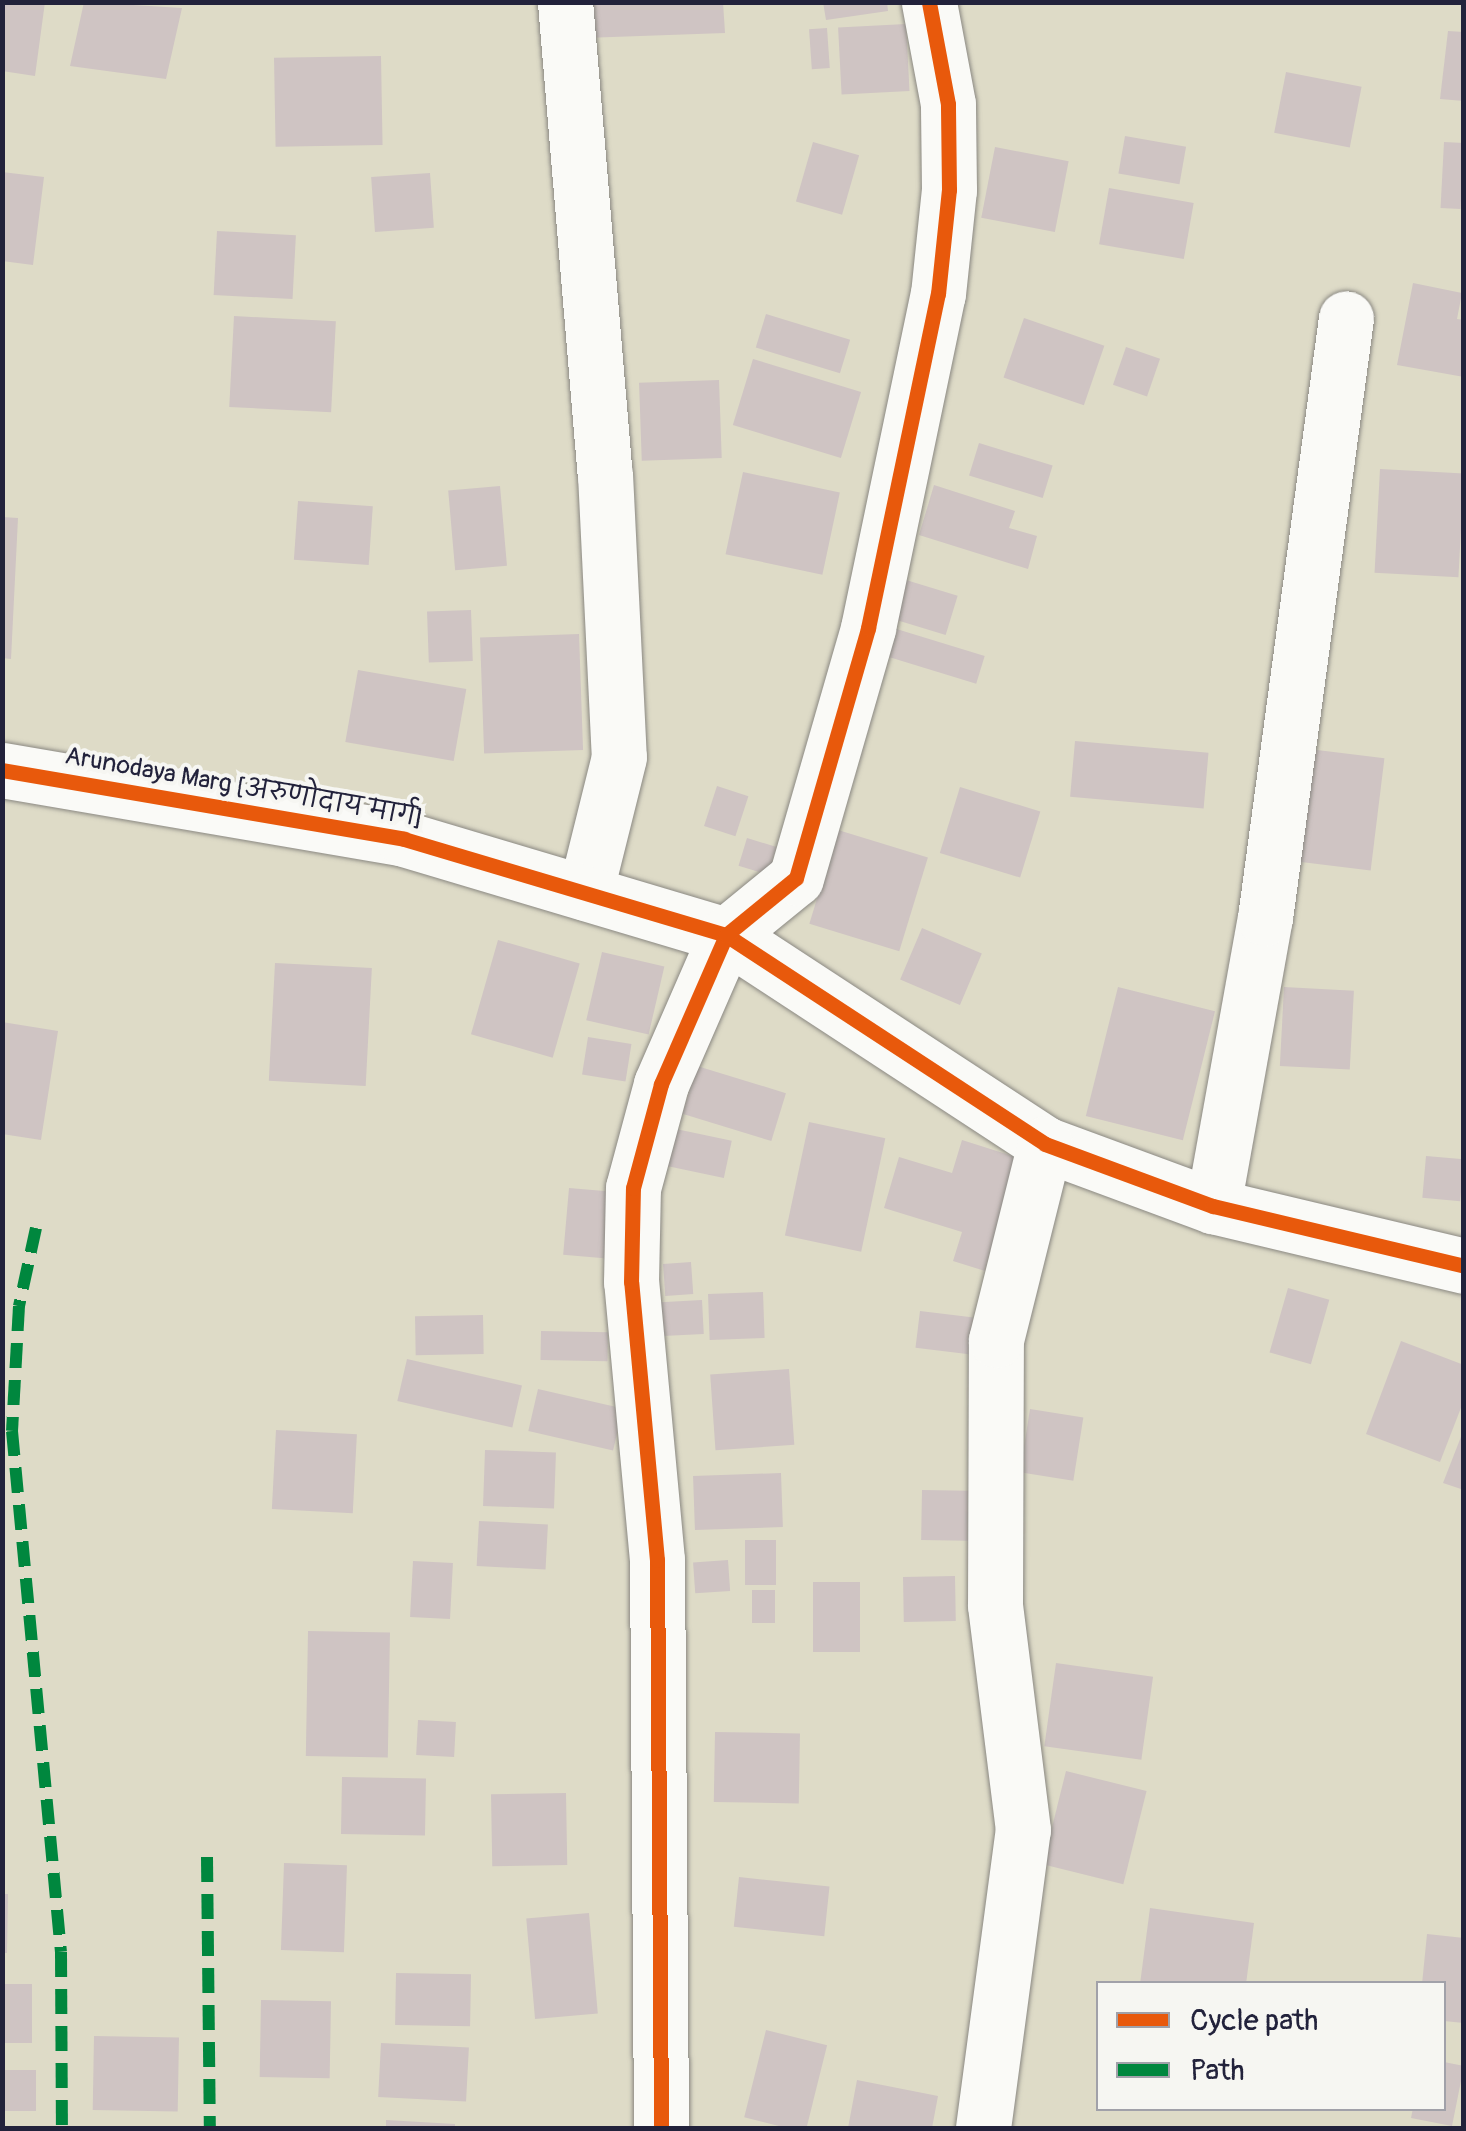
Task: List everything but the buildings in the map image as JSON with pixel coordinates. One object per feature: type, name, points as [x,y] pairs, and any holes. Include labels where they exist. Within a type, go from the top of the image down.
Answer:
[{"type":"street","points":[[565,2],[606,474],[619,757],[585,893]]},
{"type":"street","points":[[661,2128],[656,1560],[631,1282],[633,1188],[661,1084],[726,934],[796,878],[868,628],[938,294],[949,190],[948,104],[929,2]]},
{"type":"street","points":[[1213,1206],[1265,918],[1346,318]]},
{"type":"street","name":"Arunodaya Marg [अरुणोदा‍य मार्ग]","points":[[2,770],[404,839],[726,934],[1045,1144],[1213,1206],[1464,1266]]},
{"type":"street","points":[[983,2128],[1024,1830],[995,1605],[996,1340],[1045,1144]]},
{"type":"marked path","points":[[36,1228],[19,1306],[12,1431],[61,1952],[62,2128]]},
{"type":"marked path","points":[[207,1857],[210,2128]]},
{"type":"cycle path","points":[[661,2128],[657,1560],[631,1282],[633,1188],[661,1084],[726,935],[796,878],[868,628],[938,294],[949,190],[948,104],[929,2]]},
{"type":"cycle path","points":[[2,770],[404,839],[726,935],[1045,1144],[1213,1206],[1464,1266]]}]
